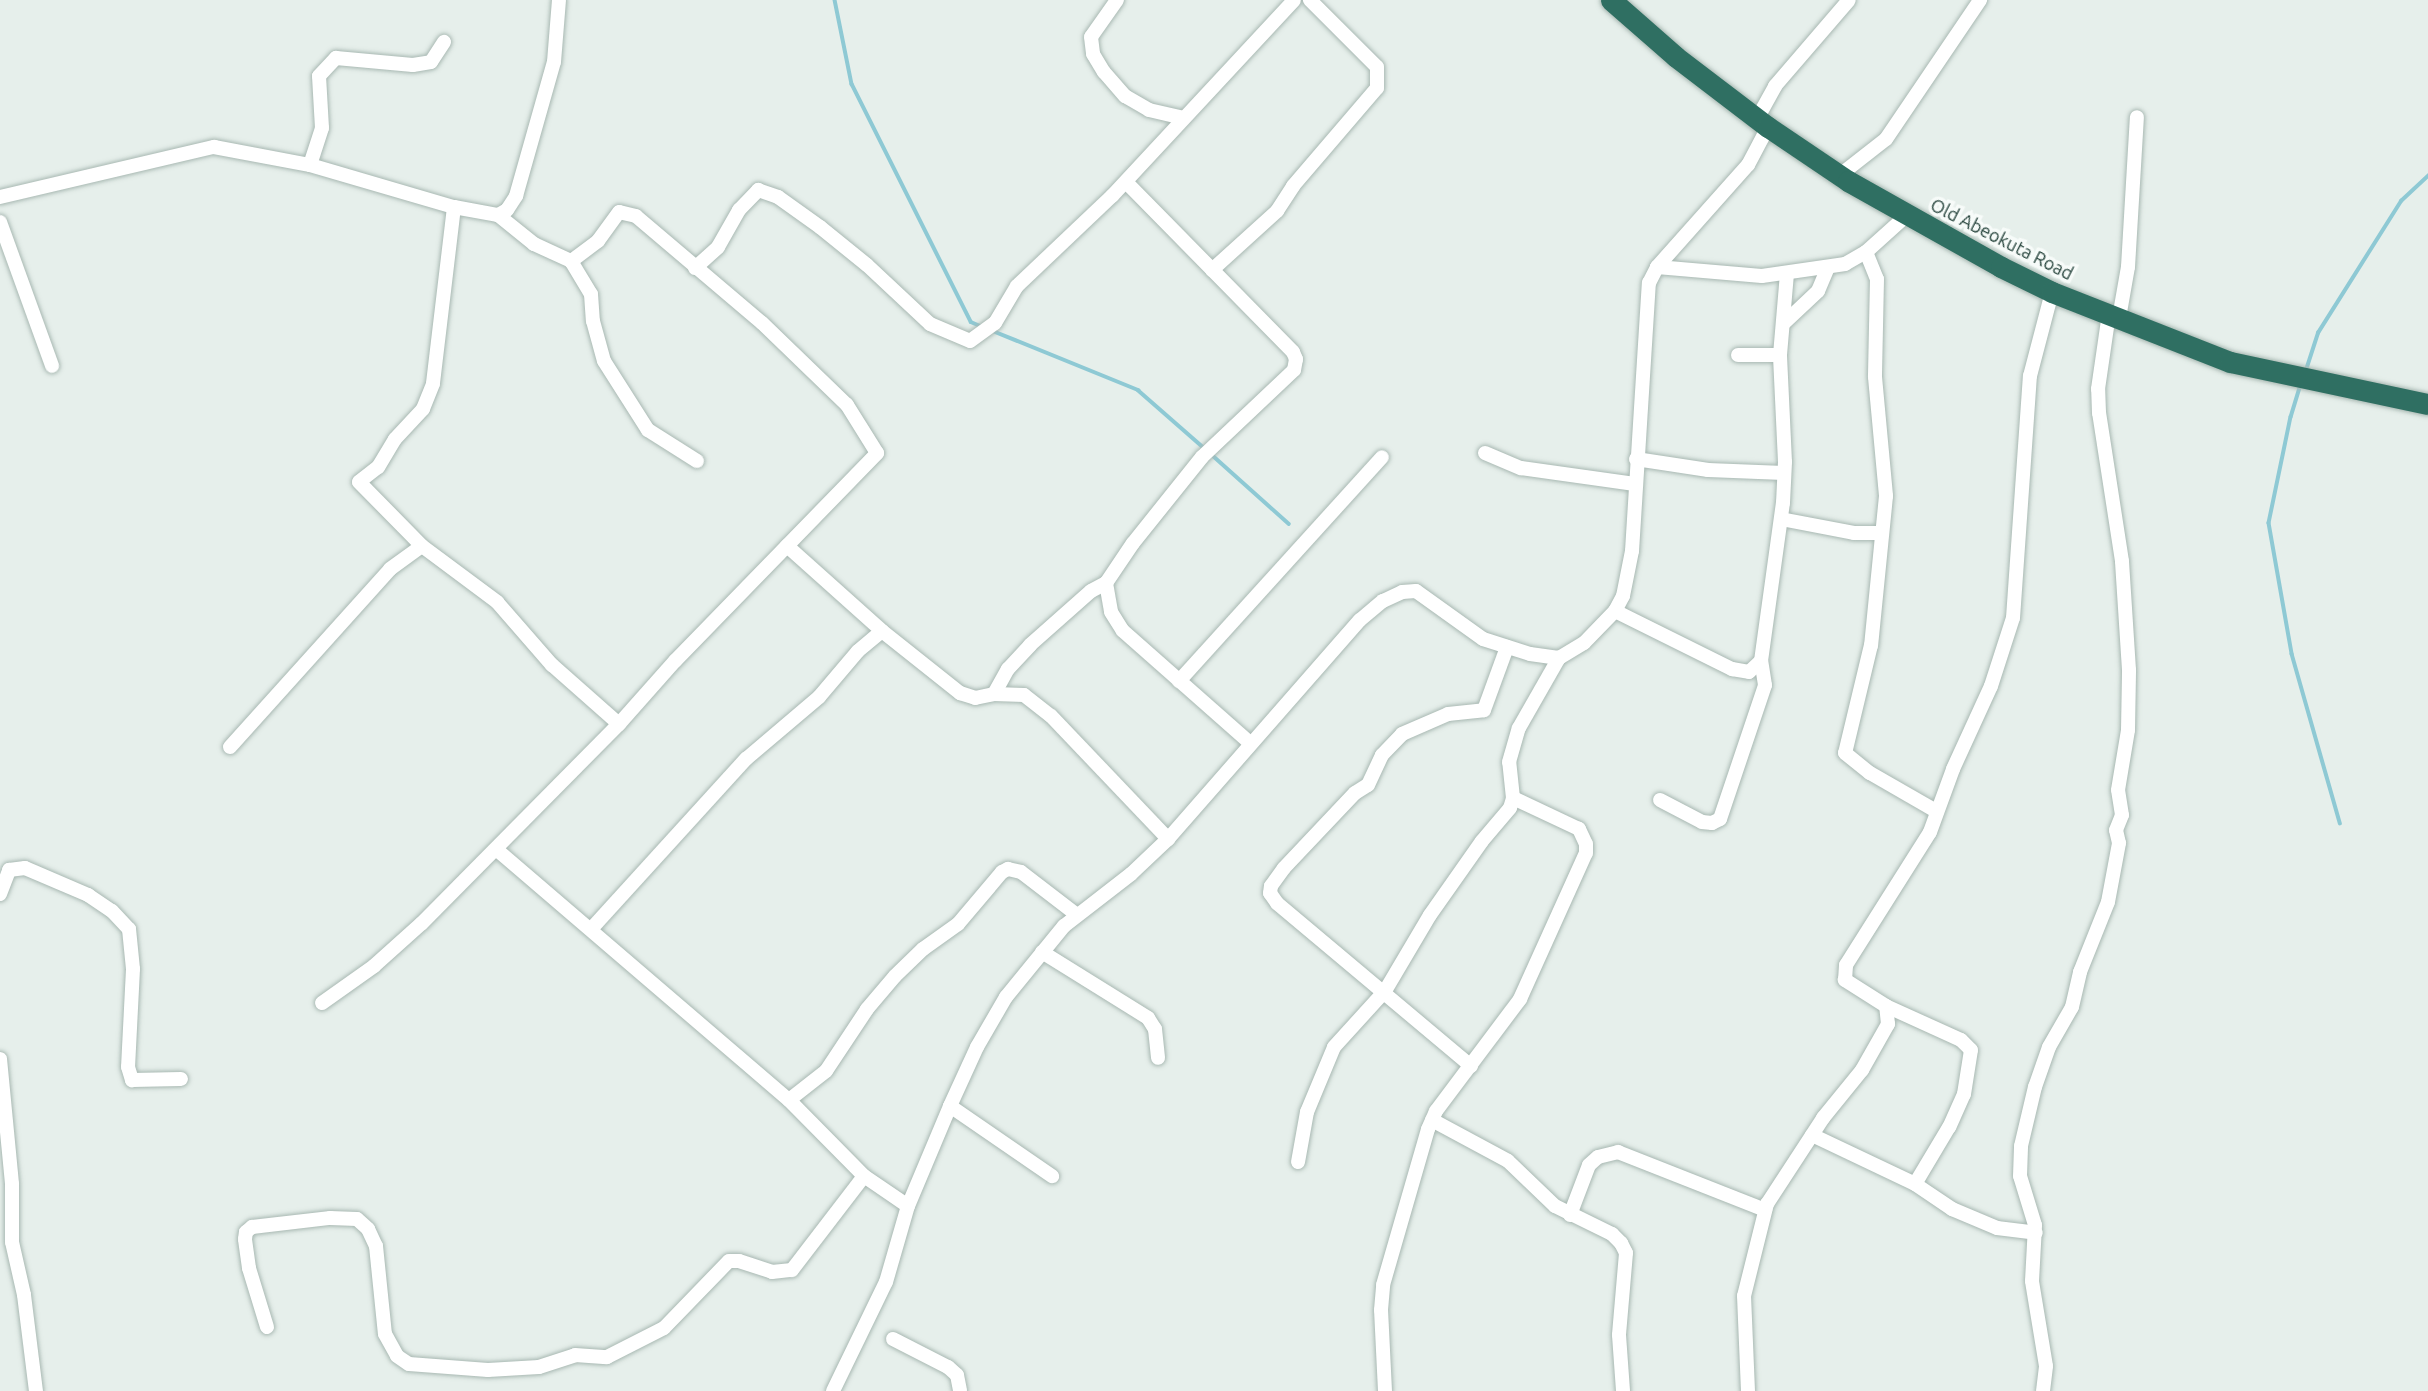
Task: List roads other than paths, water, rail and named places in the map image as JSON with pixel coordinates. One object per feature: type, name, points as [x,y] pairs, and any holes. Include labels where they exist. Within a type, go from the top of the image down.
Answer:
[{"type":"highway","name":"Old Abeokuta Road","points":[[1611,0],[1676,57],[1762,123],[1840,176],[1906,216],[2052,292],[2230,362],[2428,404]]},
{"type":"street","points":[[498,215],[507,210],[516,196],[554,62],[559,0]]},
{"type":"street","points":[[1117,0],[1091,37],[1093,54],[1125,96],[1149,110],[1183,118]]},
{"type":"street","points":[[695,268],[718,247],[739,210],[758,190],[778,197],[820,227],[867,265],[930,324],[970,341],[995,323],[1017,286],[1126,181],[1294,0]]},
{"type":"street","points":[[1212,270],[1277,211],[1293,186],[1377,88],[1377,67],[1310,0]]},
{"type":"street","points":[[1298,1162],[1307,1112],[1323,1068],[1340,1040],[1385,991],[1430,915],[1482,841],[1510,808],[1513,797],[1509,762],[1519,728],[1559,658],[1584,643],[1615,611],[1623,596],[1632,551],[1649,283],[1657,267],[1748,165],[1775,86],[1849,0]]},
{"type":"street","points":[[1840,176],[1886,139],[1980,0]]},
{"type":"street","points":[[310,165],[322,128],[319,76],[336,58],[413,65],[431,62],[444,42]]},
{"type":"street","points":[[2043,1391],[2046,1366],[2032,1281],[2036,1233],[2020,1176],[2021,1146],[2035,1087],[2049,1047],[2072,1007],[2080,972],[2108,902],[2119,844],[2116,830],[2122,815],[2118,790],[2128,730],[2129,670],[2122,561],[2099,413],[2098,389],[2128,267],[2137,117]]},
{"type":"street","points":[[0,197],[214,147],[310,165],[454,207],[498,215],[534,244],[571,261],[591,294],[593,321],[604,361],[648,430],[697,461]]},
{"type":"street","points":[[994,694],[1008,669],[1030,645],[1091,591],[1105,583],[1133,543],[1202,457],[1294,370],[1296,359],[1293,352],[1126,181]]},
{"type":"street","points":[[454,207],[433,384],[423,409],[395,439],[378,467],[359,482],[422,546],[497,602],[552,665],[619,724]]},
{"type":"street","points":[[323,1003],[374,966],[422,923],[619,724],[877,453],[848,405],[762,323],[636,215],[623,211],[613,218],[598,241],[571,261]]},
{"type":"street","points":[[1657,267],[1762,276],[1845,264],[1866,251],[1906,216]]},
{"type":"street","points":[[0,222],[52,366]]},
{"type":"street","points":[[1866,251],[1877,279],[1875,377],[1886,496],[1871,645],[1846,753],[1870,773],[1936,811]]},
{"type":"street","points":[[1783,324],[1818,291],[1828,267]]},
{"type":"street","points":[[1660,800],[1702,822],[1720,819],[1765,685],[1761,661],[1781,519],[1784,473],[1780,355],[1787,273]]},
{"type":"street","points":[[1915,1184],[1949,1127],[1964,1094],[1971,1050],[1961,1040],[1885,1006],[1845,980],[1846,965],[1930,832],[1936,811],[1991,686],[2013,618],[2029,388],[2052,292]]},
{"type":"street","points":[[1785,293],[1806,304]]},
{"type":"street","points":[[1738,355],[1780,355]]},
{"type":"street","points":[[1485,453],[1521,468],[1635,484]]},
{"type":"street","points":[[1179,681],[1382,457]]},
{"type":"street","points":[[1636,459],[1708,470],[1784,473]]},
{"type":"street","points":[[1781,519],[1854,533],[1882,533]]},
{"type":"street","points":[[230,747],[390,569],[422,546]]},
{"type":"street","points":[[787,546],[882,631],[961,693],[975,698],[994,694],[1024,695],[1051,716],[1168,839]]},
{"type":"street","points":[[1105,583],[1111,612],[1123,631],[1250,742]]},
{"type":"street","points":[[833,1391],[886,1282],[908,1206],[950,1106],[977,1047],[1006,997],[1042,952],[1077,915],[1131,874],[1168,839],[1250,742],[1360,620],[1383,601],[1402,593],[1416,591],[1483,639],[1559,658]]},
{"type":"street","points":[[1615,611],[1732,669],[1749,672],[1761,661]]},
{"type":"street","points":[[592,928],[746,760],[819,697],[858,651],[882,631]]},
{"type":"street","points":[[1471,1066],[1277,903],[1270,893],[1271,886],[1355,793],[1368,785],[1382,755],[1402,734],[1448,714],[1484,710],[1507,647]]},
{"type":"street","points":[[1385,1391],[1383,1285],[1432,1120],[1520,999],[1586,853],[1586,844],[1579,830],[1513,797]]},
{"type":"street","points":[[496,849],[592,928],[789,1100],[864,1176],[908,1206]]},
{"type":"street","points":[[0,894],[9,870],[25,868],[88,895],[112,911],[130,929],[133,969],[128,1067],[132,1080],[181,1079]]},
{"type":"street","points":[[789,1100],[826,1071],[867,1009],[895,976],[923,949],[958,924],[1002,872],[1008,869],[1021,872],[1077,915]]},
{"type":"street","points":[[1042,952],[1148,1018],[1155,1029],[1158,1058]]},
{"type":"street","points":[[1748,1391],[1744,1296],[1765,1210],[1771,1195],[1811,1135],[1862,1070],[1888,1024],[1889,1013],[1885,1006]]},
{"type":"street","points":[[0,1059],[12,1184],[12,1242],[24,1295],[36,1391]]},
{"type":"street","points":[[950,1106],[1052,1176]]},
{"type":"street","points":[[1432,1120],[1508,1161],[1555,1206],[1612,1234],[1626,1253],[1619,1335],[1623,1391]]},
{"type":"street","points":[[1811,1135],[1915,1184],[1952,1209],[1997,1228],[2036,1233]]},
{"type":"street","points":[[1570,1215],[1589,1165],[1598,1157],[1618,1152],[1765,1210]]},
{"type":"street","points":[[267,1327],[249,1268],[244,1239],[246,1232],[252,1227],[330,1218],[356,1219],[368,1229],[376,1246],[385,1334],[397,1356],[409,1364],[420,1367],[513,1369],[539,1367],[575,1355],[607,1357],[664,1328],[729,1261],[740,1261],[772,1272],[792,1270],[864,1176]]},
{"type":"street","points":[[892,1339],[948,1367],[957,1375],[960,1391]]},
{"type":"waterway","points":[[835,0],[852,84],[971,322],[983,327]]},
{"type":"waterway","points":[[2307,367],[2318,333],[2401,201],[2428,176]]},
{"type":"waterway","points":[[993,331],[1138,390],[1204,448]]},
{"type":"waterway","points":[[2300,388],[2291,417],[2269,523],[2292,654],[2340,823]]},
{"type":"waterway","points":[[1210,453],[1289,524]]}]
